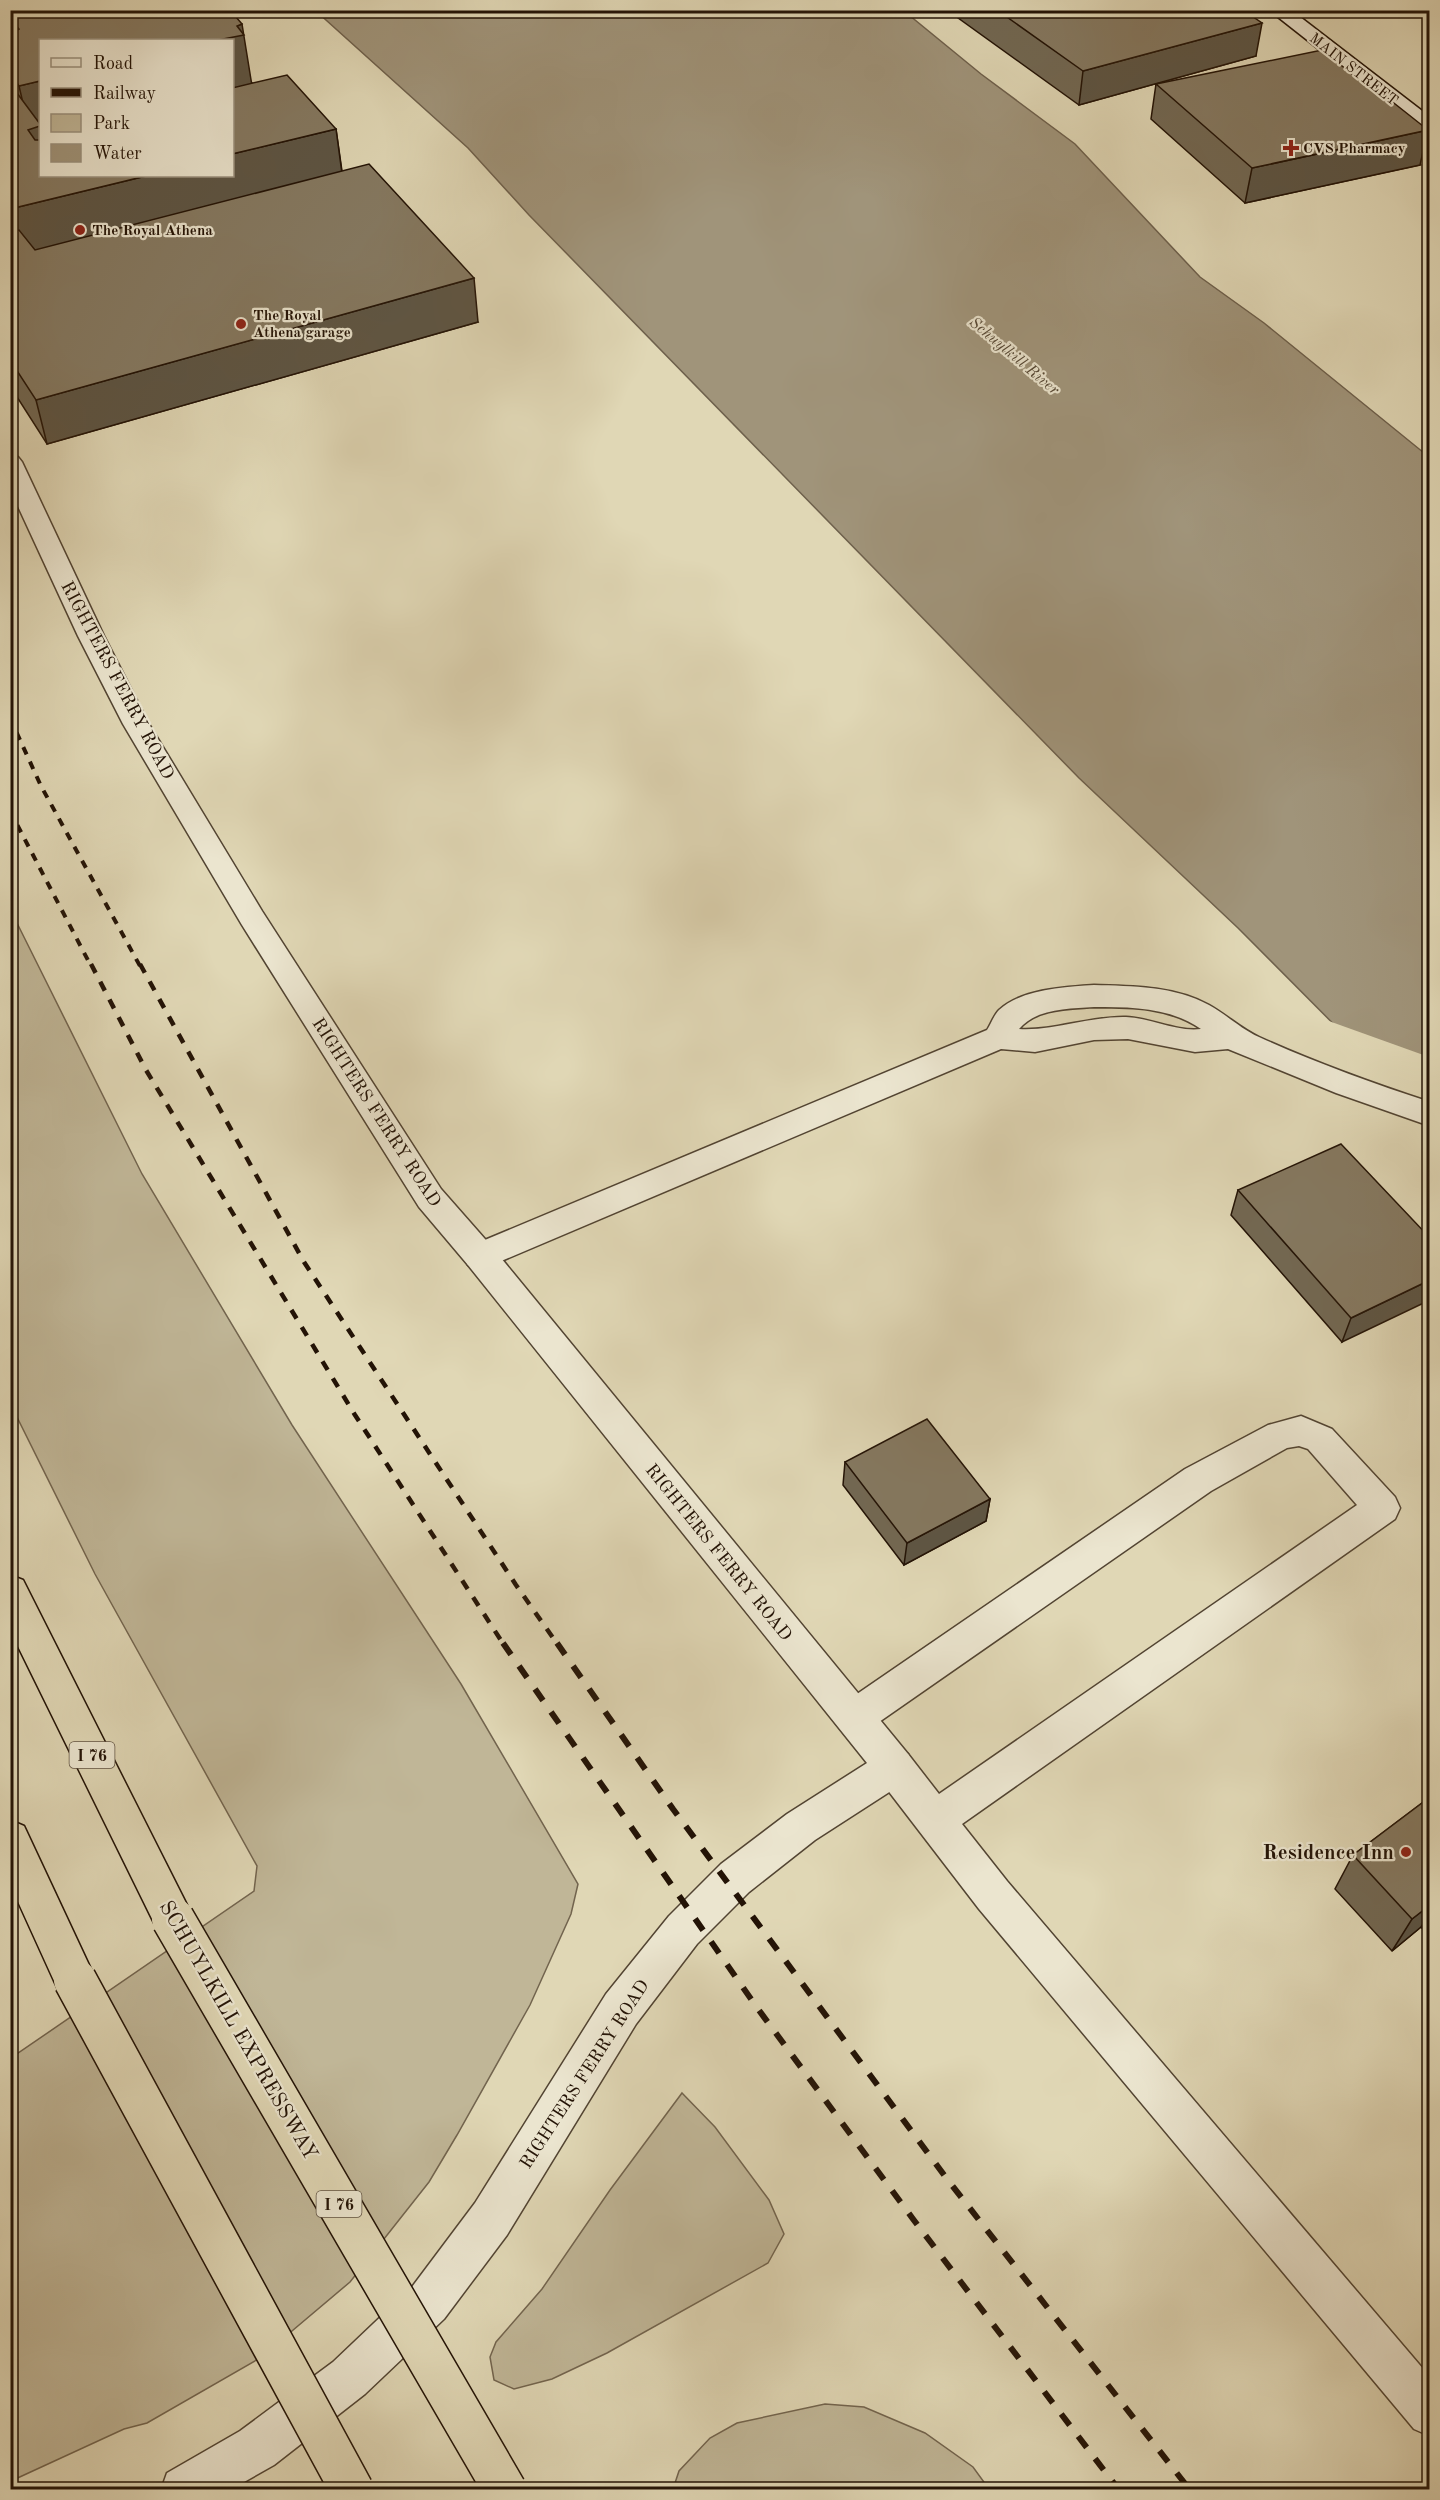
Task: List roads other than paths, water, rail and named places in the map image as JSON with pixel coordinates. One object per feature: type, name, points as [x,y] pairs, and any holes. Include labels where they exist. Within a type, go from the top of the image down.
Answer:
[{"type":"highway","name":"SCHUYLKILL EXPRESSWAY","points":[[10,1591],[173,1919],[505,2490]]},
{"type":"highway","points":[[10,1839],[75,1980],[352,2490]]},
{"type":"street","name":"MAIN STREET","points":[[1278,10],[1430,127]]},
{"type":"street","name":"RIGHTERS FERRY ROAD","points":[[10,462],[91,636],[142,734],[252,918],[430,1198],[480,1256],[894,1767],[792,1834],[735,1878],[683,1930],[621,2009],[491,2219],[428,2303],[349,2378],[257,2448],[184,2490]]},
{"type":"street","points":[[480,1256],[998,1038],[1035,1041],[1094,1029],[1128,1028],[1195,1041],[1232,1037],[1303,1068],[1430,1114]]},
{"type":"street","points":[[855,1717],[1198,1480],[1280,1435],[1301,1431],[1320,1439],[1382,1508],[935,1820]]},
{"type":"street","points":[[894,1767],[993,1895],[1430,2413]]},
{"type":"water","name":"Schuylkill River","points":[[316,11],[904,11],[981,74],[1075,144],[1200,277],[1264,323],[1429,457],[1429,1120],[1238,928],[1079,778],[529,215],[468,148]]},
{"type":"railway","points":[[10,718],[41,786],[140,966]]},
{"type":"railway","points":[[10,811],[91,966]]},
{"type":"railway","points":[[91,964],[146,1070],[355,1415],[504,1645]]},
{"type":"railway","points":[[140,964],[304,1262],[516,1585],[558,1645]]},
{"type":"railway","points":[[503,1643],[758,2009],[913,2219],[1119,2490]]},
{"type":"railway","points":[[557,1643],[673,1809],[947,2179],[1190,2490]]},
{"type":"place","name":"CVS Pharmacy","points":[[1291,148]]},
{"type":"place","name":"The Royal Athena","points":[[80,230]]},
{"type":"place","name":"The Royal Athena garage","points":[[241,324]]},
{"type":"place","name":"Residence Inn","points":[[1406,1852]]}]
